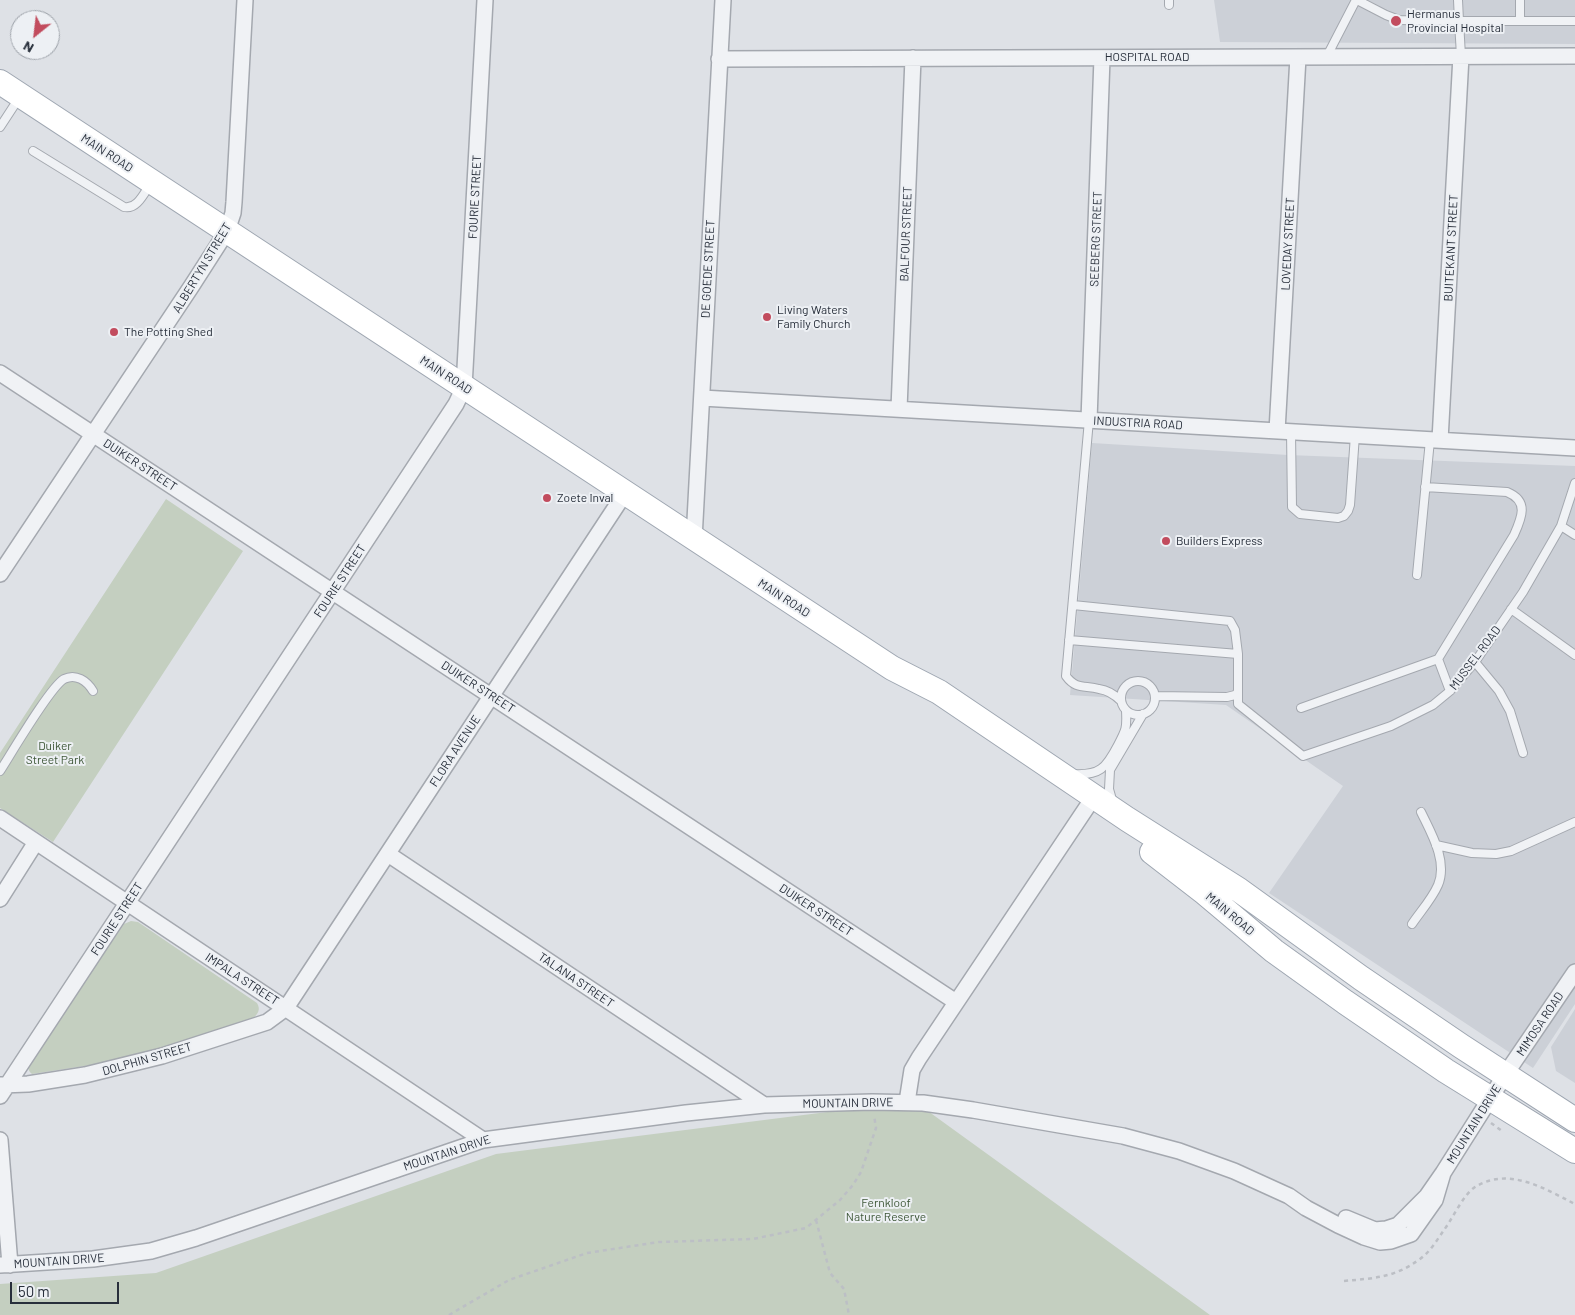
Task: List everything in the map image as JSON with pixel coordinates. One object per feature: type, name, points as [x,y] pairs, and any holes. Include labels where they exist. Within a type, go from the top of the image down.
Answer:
[{"type":"main road","name":"MAIN ROAD","points":[[0,82],[892,668],[939,692],[1117,813],[1239,890],[1361,978],[1575,1120]]},
{"type":"main road","name":"MAIN ROAD","points":[[892,668],[931,702],[1173,866],[1290,962],[1353,1007],[1489,1099],[1575,1152]]},
{"type":"street","name":"ALBERTYN STREET","points":[[0,574],[227,231],[234,213],[245,0]]},
{"type":"street","name":"FOURIE STREET","points":[[3,1089],[333,592],[456,404],[464,387],[485,0]]},
{"type":"street","name":"DE GOEDE STREET","points":[[694,539],[723,0]]},
{"type":"street","name":"BUITEKANT STREET","points":[[1435,440],[1460,56]]},
{"type":"street","name":"HOSPITAL ROAD","points":[[719,59],[1575,56]]},
{"type":"street","name":"LOVEDAY STREET","points":[[1284,431],[1298,57]]},
{"type":"street","name":"BALFOUR STREET","points":[[899,409],[913,58]]},
{"type":"street","name":"SEEBERG STREET","points":[[1089,420],[1102,58]]},
{"type":"street","name":"DUIKER STREET","points":[[0,372],[956,1002]]},
{"type":"street","name":"INDUSTRIA ROAD","points":[[702,398],[1575,448]]},
{"type":"street","name":"FLORA AVENUE","points":[[286,1008],[625,493]]},
{"type":"street","name":"MOUNTAIN DRIVE","points":[[907,1102],[912,1070],[1087,807]]},
{"type":"street","name":"IMPALA STREET","points":[[0,818],[483,1140]]},
{"type":"street","points":[[0,899],[36,842]]},
{"type":"street","name":"TALANA STREET","points":[[388,854],[764,1105]]},
{"type":"street","name":"MIMOSA ROAD","points":[[1505,1075],[1575,972]]},
{"type":"street","name":"DOLPHIN STREET","points":[[3,1089],[85,1076],[162,1056],[267,1022],[286,1008]]},
{"type":"street","name":"MOUNTAIN DRIVE","points":[[5,1265],[93,1259],[151,1251],[196,1238],[483,1140],[686,1112],[764,1105],[872,1102],[907,1102],[948,1106],[1123,1136],[1151,1143],[1234,1171],[1289,1196],[1306,1208],[1364,1237],[1380,1242],[1391,1241],[1411,1234],[1418,1225],[1435,1200],[1443,1173],[1505,1075]]},
{"type":"street","points":[[0,1140],[5,1265]]},
{"type":"lane","points":[[1327,56],[1356,0],[1386,16],[1399,20],[1575,21]]},
{"type":"lane","points":[[1458,0],[1460,56]]},
{"type":"lane","points":[[1520,0],[1520,20]]},
{"type":"lane","points":[[0,127],[21,96]]},
{"type":"lane","points":[[33,151],[124,207],[130,208],[135,205],[152,182]]},
{"type":"lane","points":[[1051,768],[1064,773],[1074,774],[1098,771],[1108,764],[1127,728],[1126,711],[1121,700],[1100,689],[1078,686],[1071,683],[1066,676],[1089,420]]},
{"type":"lane","points":[[1284,431],[1292,507],[1300,514],[1338,518],[1344,516],[1350,505],[1355,435]]},
{"type":"lane","points":[[1418,575],[1425,487],[1435,440]]},
{"type":"lane","name":"MUSSEL ROAD","points":[[1237,692],[1238,704],[1303,756],[1391,726],[1433,706],[1450,691],[1475,662],[1511,609],[1561,526],[1575,483]]},
{"type":"lane","points":[[1302,708],[1438,659],[1514,535],[1522,513],[1521,501],[1517,496],[1507,492],[1425,487]]},
{"type":"lane","points":[[1561,526],[1575,535]]},
{"type":"lane","points":[[1073,605],[1230,622],[1235,630],[1238,654],[1237,692],[1235,695],[1227,697],[1155,696]]},
{"type":"lane","points":[[1511,609],[1575,655]]},
{"type":"lane","points":[[1070,640],[1238,654]]},
{"type":"lane","points":[[1438,659],[1450,691]]},
{"type":"lane","points":[[1475,662],[1499,691],[1510,711],[1523,754]]},
{"type":"lane","points":[[0,771],[52,692],[64,679],[73,677],[82,679],[89,684],[93,691]]},
{"type":"lane","points":[[1117,813],[1109,789],[1109,774],[1143,714],[1152,707],[1155,696],[1149,686],[1144,683],[1132,682],[1123,689],[1121,700]]},
{"type":"lane","points":[[1126,711],[1137,715],[1143,714]]},
{"type":"lane","points":[[1412,924],[1438,885],[1441,867],[1436,845],[1421,812]]},
{"type":"lane","points":[[1436,845],[1472,853],[1496,854],[1511,850],[1575,822]]},
{"type":"path","points":[[449,1315],[510,1280],[587,1253],[659,1242],[752,1238],[806,1228],[840,1200],[854,1185],[861,1172],[876,1128],[872,1102]]},
{"type":"path","points":[[1344,1281],[1383,1277],[1421,1258],[1474,1188],[1498,1178],[1536,1184],[1575,1204]]},
{"type":"path","points":[[816,1220],[830,1273],[844,1289],[849,1315]]},
{"type":"shaded area","name":"Hermanus Provincial Hospital","points":[[1214,0],[1575,0],[1575,44],[1220,42]]},
{"type":"shaded area","points":[[1092,443],[1288,455],[1575,466],[1575,1004],[1533,1068],[1269,893],[1343,786],[1226,705],[1070,695]]},
{"type":"shaded area","points":[[1575,1009],[1575,1083],[1556,1071],[1551,1047]]},
{"type":"green space","name":"Duiker Street Park","points":[[166,499],[243,551],[53,842],[0,808],[0,753]]},
{"type":"green space","points":[[131,921],[138,922],[257,1003],[259,1010],[257,1014],[252,1019],[157,1050],[104,1063],[32,1074],[28,1068],[31,1061],[124,924]]},
{"type":"green space","name":"Fernkloof Nature Reserve","points":[[914,1101],[1210,1315],[0,1315],[0,1284],[156,1273],[496,1154]]},
{"type":"place","name":"Hermanus Provincial Hospital","points":[[1396,21]]},
{"type":"place","name":"Living Waters Family Church","points":[[767,317]]},
{"type":"place","name":"The Potting Shed","points":[[114,332]]},
{"type":"place","name":"Zoete Inval","points":[[547,498]]},
{"type":"place","name":"Builders Express","points":[[1166,541]]}]
